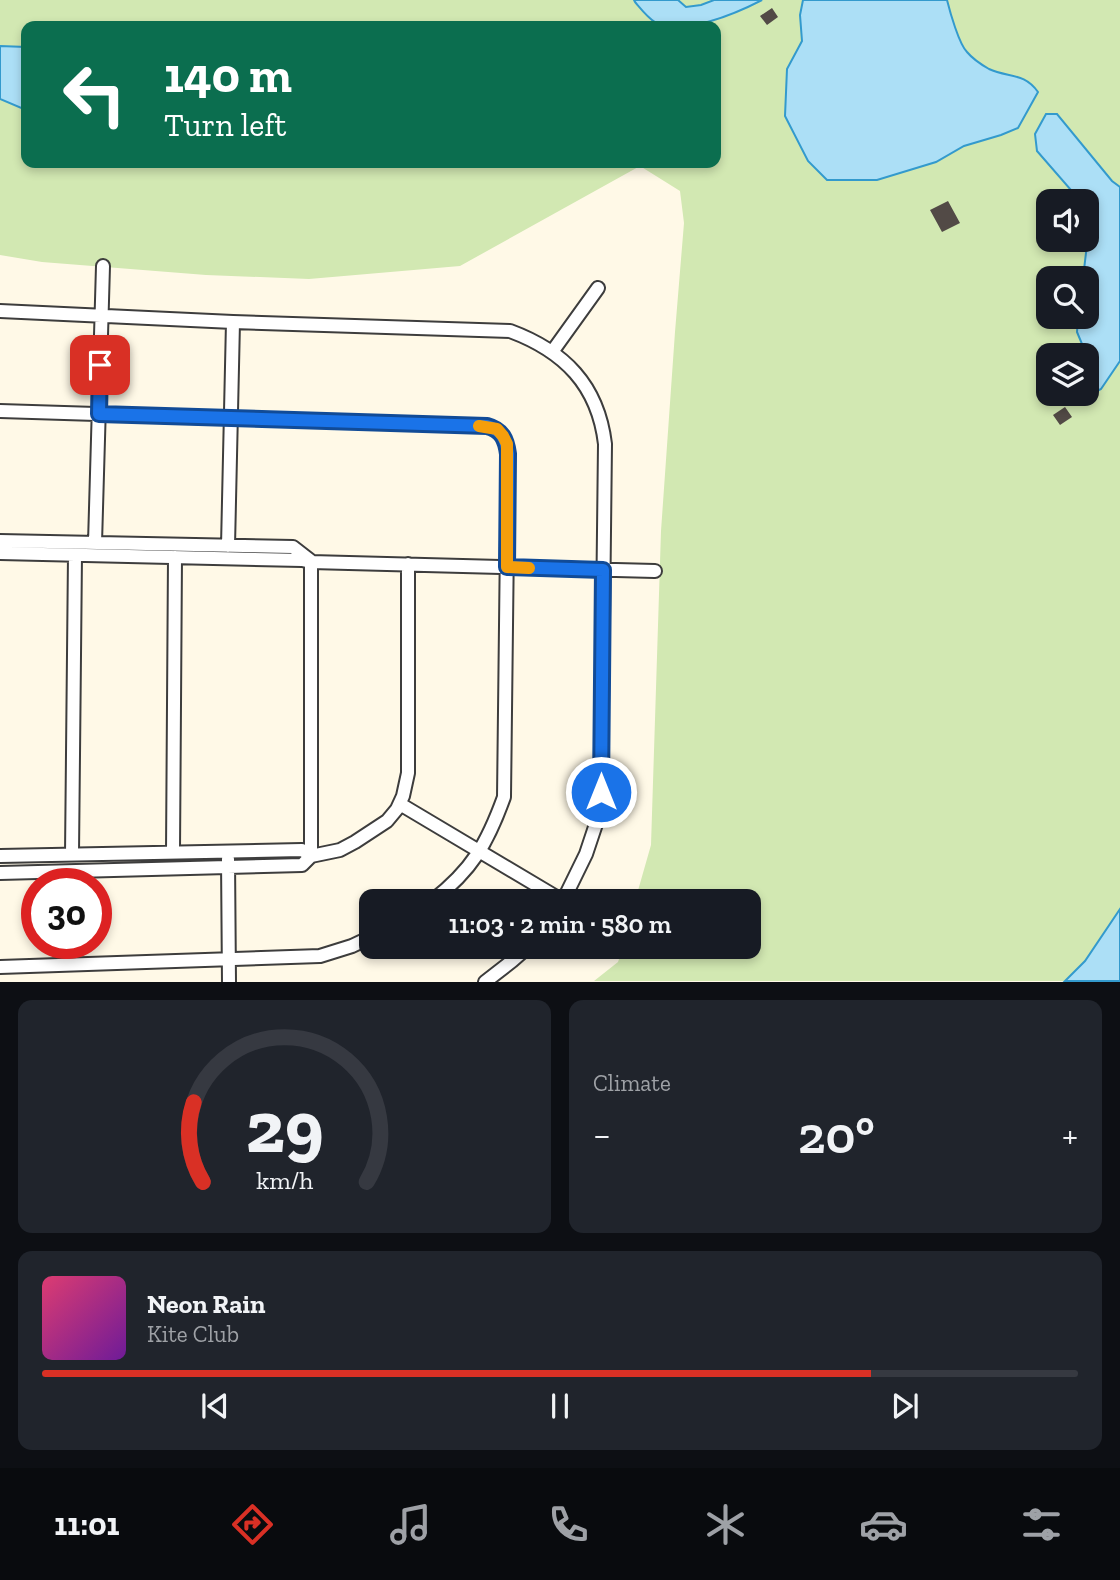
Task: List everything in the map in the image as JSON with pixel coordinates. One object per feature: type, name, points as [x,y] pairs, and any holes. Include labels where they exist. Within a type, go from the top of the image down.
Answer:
[{"type":"street","points":[[95,543],[103,267]]},
{"type":"street","points":[[552,352],[598,288]]},
{"type":"street","points":[[0,311],[510,331],[552,352],[583,381],[602,425],[605,444],[601,792],[597,821],[586,854],[569,889]]},
{"type":"street","points":[[228,546],[233,322]]},
{"type":"street","points":[[0,411],[487,426],[497,429],[507,444],[508,454],[504,797],[496,821],[480,851],[467,870],[446,889]]},
{"type":"street","points":[[0,541],[293,547],[311,562]]},
{"type":"street","points":[[0,553],[655,571]]},
{"type":"street","points":[[72,854],[75,555]]},
{"type":"street","points":[[173,852],[175,557]]},
{"type":"street","points":[[311,562],[311,856]]},
{"type":"street","points":[[0,873],[302,865],[311,856],[340,850],[387,821],[400,804],[408,772],[408,564]]},
{"type":"street","points":[[400,804],[543,889]]},
{"type":"street","points":[[0,856],[302,850],[311,856]]},
{"type":"street","points":[[228,851],[229,982]]},
{"type":"street","points":[[0,967],[320,956],[359,943]]},
{"type":"street","points":[[485,982],[514,959]]},
{"type":"green space","points":[[0,0],[1120,0],[1120,981],[594,981],[619,959],[761,959],[761,889],[638,889],[651,845],[661,531],[684,223],[680,191],[643,168],[721,168],[721,21],[21,21],[21,168],[636,168],[460,266],[309,279],[206,275],[42,262],[0,255]]},
{"type":"water","points":[[634,0],[678,0],[686,7],[714,0],[762,0],[712,21],[654,21]]},
{"type":"water","points":[[803,0],[947,0],[958,35],[969,54],[989,69],[1027,81],[1038,92],[1018,128],[964,146],[936,162],[877,180],[827,180],[808,161],[785,116],[787,69],[802,41],[800,15]]},
{"type":"water","points":[[0,46],[21,47],[21,108],[0,99]]},
{"type":"water","points":[[1046,114],[1057,114],[1112,181],[1120,187],[1120,361],[1099,390],[1099,343],[1082,343],[1077,332],[1077,329],[1099,329],[1099,266],[1084,266],[1086,252],[1099,252],[1099,189],[1070,189],[1037,151],[1035,134]]},
{"type":"water","points":[[1120,909],[1120,981],[1065,981],[1085,961]]},
{"type":"building","points":[[772,8],[778,17],[767,25],[760,16]]},
{"type":"building","points":[[948,201],[960,223],[942,232],[930,210]]},
{"type":"building","points":[[1065,407],[1072,417],[1060,425],[1053,415]]},
{"type":"slow traffic","points":[[479,426],[497,429],[507,444],[507,567],[529,568]]},
{"type":"route","points":[[100,365],[99,414],[487,426],[497,429],[507,444],[508,454],[507,567],[603,570],[601,792]]}]
